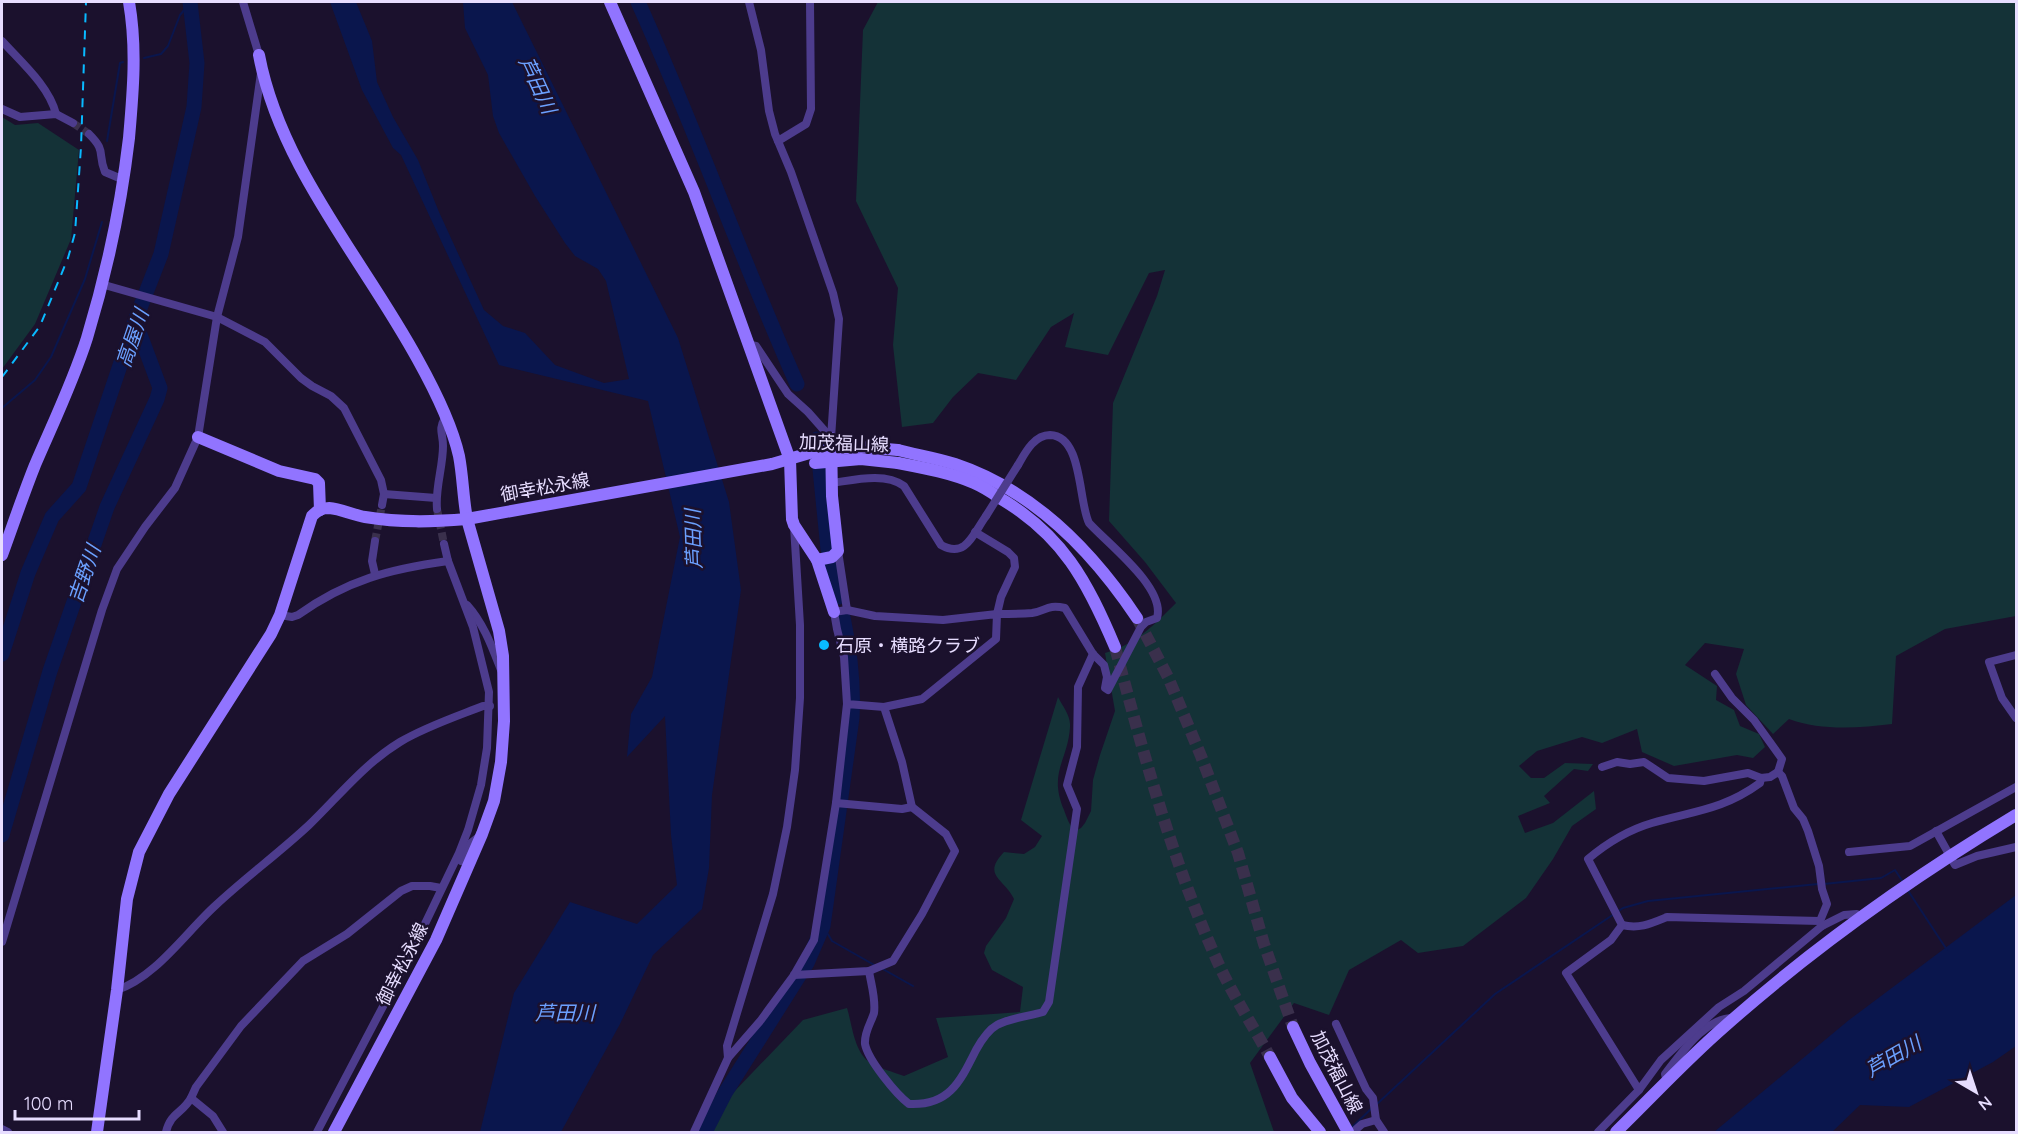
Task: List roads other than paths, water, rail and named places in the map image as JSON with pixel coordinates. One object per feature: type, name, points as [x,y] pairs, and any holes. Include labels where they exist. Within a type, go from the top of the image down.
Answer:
[{"type":"street","points":[[2,555],[87,338],[113,244],[124,180],[135,81],[133,23],[129,2]]},
{"type":"street","points":[[97,1132],[127,899],[139,852],[165,801],[255,660],[280,615],[312,516],[328,508],[400,522],[431,523],[467,519],[459,456],[446,418],[419,362],[394,318],[318,198],[295,156],[262,69],[243,2]]},
{"type":"street","points":[[610,2],[694,192],[790,460],[790,511],[794,525],[800,625],[800,698],[795,770],[787,827],[773,894],[728,1046],[728,1058]]},
{"type":"street","points":[[694,1132],[728,1058],[761,1020],[794,975],[814,940],[851,704],[837,629],[841,611],[832,483],[831,438],[839,319],[833,293],[769,111],[761,50],[749,2]]},
{"type":"street","points":[[778,141],[806,124],[811,110],[810,2]]},
{"type":"street","points":[[2,41],[42,87],[54,105],[56,114]]},
{"type":"street","points":[[2,942],[95,632],[117,569],[145,526],[176,488],[198,437],[216,317],[238,237],[262,69]]},
{"type":"street","points":[[2,109],[20,117],[56,114],[73,123]]},
{"type":"street","points":[[89,134],[102,150],[105,172],[124,180]]},
{"type":"street","points":[[101,284],[216,317],[265,342],[301,378],[330,396],[344,408],[381,480],[384,494],[382,505]]},
{"type":"street","points":[[747,344],[756,346],[788,394],[831,438]]},
{"type":"street","points":[[437,508],[436,498],[443,457],[440,427],[446,418]]},
{"type":"street","points":[[832,483],[861,478],[895,480],[904,486],[941,545],[958,550],[964,548],[1034,441],[1043,436],[1060,437],[1067,443],[1076,461],[1085,514],[1089,523],[1145,580],[1157,599],[1160,610],[1157,618],[1146,622],[1141,627],[1108,690],[1105,688],[1107,676],[1104,664],[1094,654],[1065,608],[1054,605],[1036,613],[997,614],[943,620],[875,616],[841,611]]},
{"type":"street","points":[[198,437],[279,471],[307,475],[315,479],[319,483],[320,510]]},
{"type":"street","name":"加茂福山線","points":[[898,457],[975,483],[1012,505],[1041,528],[1067,555],[1084,581],[1096,602],[1115,647]]},
{"type":"street","name":"加茂福山線","points":[[790,460],[898,457],[955,464],[987,477],[1020,496],[1049,518],[1092,557],[1137,618]]},
{"type":"street","name":"御幸松永線","points":[[334,1132],[436,940],[494,801],[501,762],[505,680],[499,631],[467,519],[790,460]]},
{"type":"street","points":[[384,494],[436,498]]},
{"type":"street","points":[[794,525],[817,560],[841,611]]},
{"type":"street","points":[[851,704],[884,707],[922,699],[996,639],[997,614],[1001,597],[1015,567],[1014,558],[975,532]]},
{"type":"street","points":[[375,541],[372,561],[375,574]]},
{"type":"street","points":[[317,1132],[410,955],[443,886],[468,830],[481,785],[487,748],[489,692],[473,627],[448,561],[444,544]]},
{"type":"street","points":[[817,560],[832,557],[838,551]]},
{"type":"street","points":[[280,615],[298,615],[333,593],[375,574],[448,561]]},
{"type":"street","points":[[463,600],[475,614],[489,638],[505,680]]},
{"type":"street","points":[[875,968],[875,1004],[866,1030],[865,1046],[886,1082],[909,1104],[924,1105],[939,1101],[951,1091],[982,1039],[996,1025],[1043,1012],[1049,1002],[1077,809],[1067,785],[1077,747],[1078,687],[1094,654]]},
{"type":"street","points":[[2016,655],[1989,662],[2002,698],[2016,718]]},
{"type":"street","points":[[1602,767],[1617,762],[1630,764],[1644,762],[1668,778],[1704,781],[1748,773],[1761,778],[1770,777],[1778,772],[1782,759],[1754,720],[1732,698],[1715,674]]},
{"type":"street","points":[[117,990],[124,988],[155,967],[216,905],[311,823],[372,761],[400,742],[432,726],[483,706],[490,706]]},
{"type":"street","points":[[794,975],[875,968],[893,961],[945,874],[955,851],[946,834],[912,807],[902,762],[884,707]]},
{"type":"street","points":[[1598,1132],[1639,1090],[1661,1060],[1689,1038],[1719,1007],[1744,991],[1821,923],[1827,904],[1822,889],[1819,866],[1803,819],[1794,808],[1782,776],[1778,772]]},
{"type":"street","points":[[1761,778],[1760,783],[1744,794],[1709,810],[1651,823],[1603,846],[1588,859],[1620,921],[1635,928],[1666,917],[1821,923],[1844,915],[1857,914],[1860,918]]},
{"type":"street","points":[[1849,852],[1910,846],[2016,787]]},
{"type":"street","points":[[836,803],[902,809],[912,807]]},
{"type":"street","points":[[1616,1132],[1734,1018],[1798,963],[1950,856],[2016,816]]},
{"type":"street","points":[[1936,831],[1955,865],[1977,856],[2016,847]]},
{"type":"street","points":[[443,886],[453,874],[471,843],[482,834]]},
{"type":"street","points":[[166,1132],[170,1119],[187,1104],[196,1087],[241,1026],[303,961],[347,934],[401,891],[412,886],[443,886]]},
{"type":"street","points":[[1620,921],[1611,940],[1566,972],[1639,1090]]},
{"type":"street","points":[[1667,1082],[1665,1074],[1689,1038],[1724,1018],[1734,1018]]},
{"type":"street","points":[[1336,1024],[1366,1089],[1373,1098],[1376,1119],[1384,1132]]},
{"type":"street","name":"加茂福山線","points":[[1293,1027],[1345,1128]]},
{"type":"street","points":[[1270,1057],[1292,1098],[1320,1132]]},
{"type":"street","points":[[191,1098],[213,1116],[223,1132]]},
{"type":"street","points":[[1353,1132],[1362,1124],[1376,1119]]},
{"type":"street","points":[[2,1129],[8,1132]]},
{"type":"water","name":"芦田川","points":[[330,2],[356,2],[372,41],[377,82],[393,117],[418,160],[484,310],[503,326],[525,333],[555,365],[604,383],[629,379],[606,281],[598,269],[575,256],[565,243],[499,133],[493,116],[488,75],[465,28],[463,2],[512,2],[678,338],[729,502],[741,590],[712,795],[709,868],[702,909],[653,955],[620,1024],[561,1132],[480,1132],[514,993],[570,902],[637,924],[677,885],[671,835],[665,716],[627,757],[631,714],[652,677],[680,537],[648,401],[499,365],[401,155],[393,148],[362,90]]},
{"type":"water","name":"芦田川","points":[[2016,895],[2016,1046],[1993,1062],[1909,1107],[1860,1105],[1832,1132],[1714,1132],[1849,1020]]},
{"type":"waterway","name":"高屋川","points":[[2,654],[28,573],[52,517],[79,487],[135,321],[161,254],[194,107],[197,63],[190,2]]},
{"type":"waterway","points":[[638,2],[797,384]]},
{"type":"waterway","points":[[144,58],[161,54],[168,46],[180,15],[190,3]]},
{"type":"waterway","points":[[107,141],[120,63],[123,62]]},
{"type":"waterway","points":[[2,408],[35,380],[51,357],[85,279],[102,222]]},
{"type":"waterway","name":"吉野川","points":[[2,835],[50,671],[107,507],[160,388],[135,321]]},
{"type":"waterway","points":[[817,439],[828,549]]},
{"type":"waterway","points":[[831,565],[839,597]]},
{"type":"waterway","points":[[705,1132],[725,1093],[807,963],[823,926],[852,718],[851,667],[843,617]]},
{"type":"waterway","points":[[1824,884],[1881,878],[1895,870],[1903,882]]},
{"type":"waterway","points":[[1377,1104],[1495,994],[1623,908],[1648,901],[1818,884]]},
{"type":"waterway","points":[[1907,889],[1947,950]]},
{"type":"waterway","points":[[823,926],[832,941],[876,966]]},
{"type":"waterway","points":[[881,968],[913,986]]},
{"type":"waterway","points":[[1350,1129],[1372,1108]]},
{"type":"tunnel","points":[[73,123],[89,134]]},
{"type":"tunnel","points":[[375,541],[382,505]]},
{"type":"tunnel","points":[[437,509],[444,544]]},
{"type":"tunnel","points":[[1137,618],[1168,677],[1238,853],[1264,944],[1293,1027]]},
{"type":"tunnel","points":[[1115,647],[1147,765],[1171,842],[1199,919],[1234,995],[1270,1057]]},
{"type":"railway","points":[[2,377],[40,326],[68,258],[75,233],[81,147],[86,2]]},
{"type":"place","name":"石原・横路クラブ","points":[[824,645]]}]
